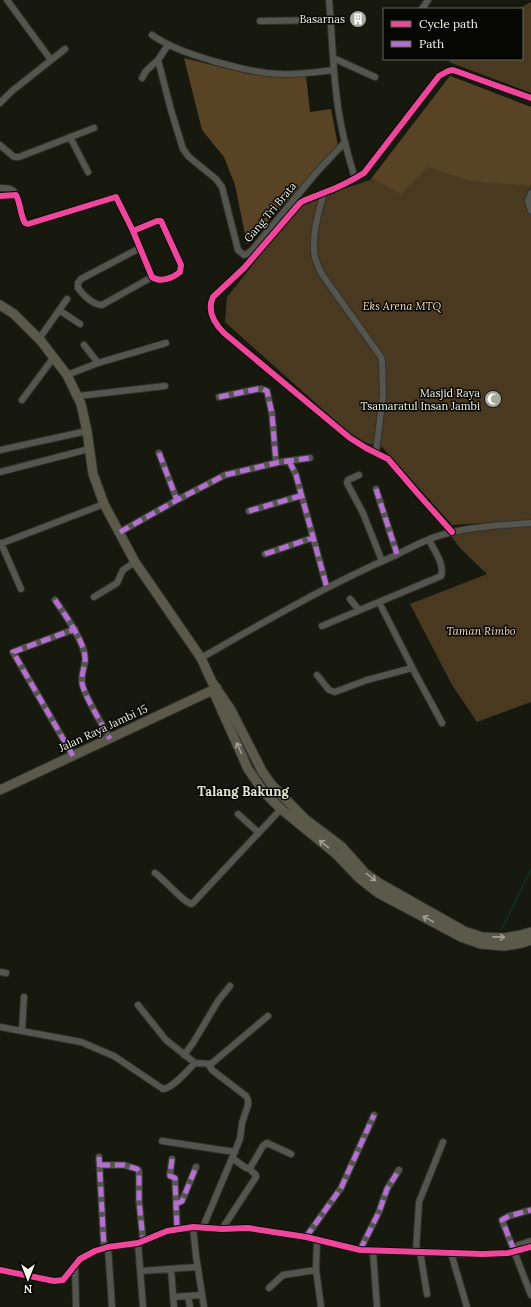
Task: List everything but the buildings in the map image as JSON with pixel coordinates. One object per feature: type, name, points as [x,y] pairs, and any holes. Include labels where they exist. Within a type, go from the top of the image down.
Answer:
[{"type":"highway","points":[[0,304],[14,314],[39,339],[67,375],[81,404],[87,431],[93,474],[104,504],[135,562],[201,658],[248,769],[263,791],[281,809],[336,854],[359,878],[372,888],[444,924],[482,936],[504,938],[531,932]]},
{"type":"highway","points":[[213,686],[231,710],[262,771],[271,784],[305,819],[341,846],[365,873],[444,924],[461,937],[481,944],[504,946],[531,940]]},
{"type":"highway","name":"Jalan Raya Jambi 15","points":[[0,790],[110,739],[213,686]]},
{"type":"street","points":[[7,0],[51,60]]},
{"type":"street","points":[[330,0],[337,101],[345,142],[355,179]]},
{"type":"street","points":[[260,21],[331,20]]},
{"type":"street","points":[[152,35],[168,45],[187,53],[251,71],[278,74],[303,74],[334,70]]},
{"type":"street","points":[[142,78],[146,71],[158,60],[168,45]]},
{"type":"street","points":[[0,103],[12,91],[65,49]]},
{"type":"street","points":[[333,58],[375,77]]},
{"type":"street","name":"Gang Tri Brata","points":[[158,60],[183,149],[189,157],[216,179],[222,187],[238,250],[244,255],[253,249],[316,173],[345,142]]},
{"type":"street","points":[[452,532],[388,459],[350,438],[224,333],[219,328],[211,313],[211,302],[213,297],[244,268],[295,208],[304,200],[324,193],[355,179],[364,173],[439,76],[453,70],[531,98]]},
{"type":"street","points":[[0,145],[17,158],[94,128]]},
{"type":"street","points":[[70,137],[88,172]]},
{"type":"street","points":[[0,188],[10,188],[13,190],[20,204],[23,220],[28,224],[116,197],[133,231],[152,277],[156,280],[163,280],[178,274],[182,269],[181,265],[161,221],[133,231]]},
{"type":"street","points":[[324,193],[317,222],[314,247],[316,260],[322,273],[381,357],[382,361],[383,395],[376,452]]},
{"type":"street","points":[[531,193],[528,201],[531,211]]},
{"type":"street","points":[[0,196],[16,195]]},
{"type":"street","points":[[140,248],[81,279],[78,283],[78,288],[96,305],[102,305],[152,277]]},
{"type":"street","points":[[39,339],[67,299]]},
{"type":"street","points":[[59,310],[80,324]]},
{"type":"street","points":[[67,375],[98,362],[166,344]]},
{"type":"street","points":[[84,345],[98,362]]},
{"type":"street","points":[[22,400],[54,357]]},
{"type":"street","points":[[78,396],[165,386]]},
{"type":"street","points":[[219,397],[262,389],[267,391],[272,414],[276,463]]},
{"type":"street","points":[[0,450],[87,431]]},
{"type":"street","points":[[0,472],[89,449]]},
{"type":"street","points":[[159,453],[177,500]]},
{"type":"street","points":[[120,532],[225,475],[276,463],[310,458]]},
{"type":"street","points":[[290,461],[296,475],[300,496],[327,588]]},
{"type":"street","points":[[359,475],[348,480],[347,482],[363,513],[382,561]]},
{"type":"street","points":[[376,489],[397,554]]},
{"type":"street","points":[[249,511],[300,496]]},
{"type":"street","points":[[21,589],[1,543],[104,504]]},
{"type":"street","points":[[201,658],[327,588],[429,540],[452,532],[531,523]]},
{"type":"street","points":[[265,554],[312,538]]},
{"type":"street","points":[[322,626],[441,576],[442,567],[429,540]]},
{"type":"street","points":[[94,597],[114,585],[119,580],[123,570],[135,562]]},
{"type":"street","points":[[350,599],[360,610]]},
{"type":"street","points":[[55,600],[75,629],[85,653],[85,662],[82,675],[83,688],[110,739]]},
{"type":"street","points":[[379,602],[412,668],[442,723]]},
{"type":"street","points":[[73,756],[13,652],[75,629]]},
{"type":"street","points":[[318,675],[329,690],[335,692],[367,680],[412,668]]},
{"type":"street","points":[[155,872],[185,902],[192,904],[281,809]]},
{"type":"street","points":[[238,814],[259,833]]},
{"type":"street","points":[[184,1054],[193,1043],[218,1001],[230,986]]},
{"type":"street","points":[[22,1031],[24,997]]},
{"type":"street","points":[[138,1005],[166,1040],[195,1063],[211,1064],[268,1016]]},
{"type":"street","points":[[0,1027],[81,1042],[114,1056],[163,1089],[172,1085],[195,1063]]},
{"type":"street","points":[[203,1227],[240,1139],[242,1123],[248,1105],[248,1100],[243,1093],[212,1070],[210,1067],[211,1064]]},
{"type":"street","points":[[306,1237],[341,1188],[374,1115]]},
{"type":"street","points":[[162,1141],[234,1155],[256,1175],[222,1228]]},
{"type":"street","points":[[427,1294],[418,1251],[419,1202],[442,1142]]},
{"type":"street","points":[[248,1168],[251,1166],[263,1146],[268,1143],[291,1154]]},
{"type":"street","points":[[99,1157],[112,1307]]},
{"type":"street","points":[[172,1159],[170,1174],[171,1177],[175,1178],[177,1229]]},
{"type":"street","points":[[100,1165],[130,1166],[137,1168],[139,1171],[141,1241],[140,1271],[143,1307]]},
{"type":"street","points":[[176,1204],[182,1201],[196,1167]]},
{"type":"street","points":[[360,1250],[379,1212],[387,1189],[399,1170]]},
{"type":"street","points":[[531,1210],[509,1216],[502,1220],[530,1286],[531,1295]]},
{"type":"street","points":[[193,1227],[197,1267],[204,1307]]},
{"type":"street","points":[[0,1270],[60,1281],[66,1277],[75,1264],[88,1254],[106,1247],[141,1241],[157,1234],[193,1227],[248,1228],[317,1239],[360,1250],[373,1251],[418,1251],[483,1254],[508,1253],[514,1250],[531,1247]]},
{"type":"street","points":[[317,1239],[316,1270],[321,1307]]},
{"type":"street","points":[[514,1250],[518,1245],[531,1241]]},
{"type":"street","points":[[373,1251],[378,1307]]},
{"type":"street","points":[[451,1253],[467,1307]]},
{"type":"street","points":[[75,1264],[76,1307]]},
{"type":"street","points":[[140,1271],[197,1267]]},
{"type":"street","points":[[171,1269],[174,1307]]},
{"type":"street","points":[[269,1288],[284,1275],[316,1270]]},
{"type":"street","points":[[173,1297],[202,1295]]},
{"type":"street","points":[[188,1296],[190,1307]]},
{"type":"green space","points":[[531,2],[531,93],[449,62],[452,60],[523,60],[523,8],[520,8]]},
{"type":"green space","name":"Eks Arena MTQ","points":[[450,76],[531,107],[531,187],[527,193],[526,204],[528,212],[531,215],[531,520],[452,525],[382,447],[358,441],[225,322],[227,297],[303,202],[370,180]]},
{"type":"green space","name":"Taman Rimbo","points":[[531,525],[531,702],[477,722],[452,685],[410,604],[487,574],[461,549],[451,536],[464,532]]},
{"type":"shaded area","points":[[184,58],[248,74],[306,76],[310,112],[331,109],[338,146],[247,244],[235,185],[224,157],[202,130]]},
{"type":"shaded area","points":[[450,76],[531,107],[531,186],[470,181],[428,167],[401,194],[372,178]]},
{"type":"waterway","points":[[502,929],[531,869]]},
{"type":"marked path","points":[[219,397],[258,389],[267,391],[272,414],[276,463]]},
{"type":"marked path","points":[[159,453],[177,500]]},
{"type":"marked path","points":[[120,532],[225,475],[280,462],[310,458]]},
{"type":"marked path","points":[[289,461],[296,475],[327,588]]},
{"type":"marked path","points":[[376,489],[397,554]]},
{"type":"marked path","points":[[249,511],[300,496]]},
{"type":"marked path","points":[[265,554],[312,538]]},
{"type":"marked path","points":[[55,600],[73,627],[84,650],[85,664],[82,675],[83,687],[110,739]]},
{"type":"marked path","points":[[73,756],[13,652],[75,629]]},
{"type":"marked path","points":[[306,1237],[341,1188],[374,1115]]},
{"type":"marked path","points":[[99,1157],[104,1248]]},
{"type":"marked path","points":[[172,1159],[170,1176],[175,1178],[177,1229]]},
{"type":"marked path","points":[[100,1165],[124,1165],[139,1171],[139,1201],[143,1240]]},
{"type":"marked path","points":[[176,1204],[182,1201],[196,1167]]},
{"type":"marked path","points":[[360,1250],[379,1212],[387,1189],[399,1170]]},
{"type":"marked path","points":[[514,1250],[502,1220],[509,1216],[531,1210]]},
{"type":"cycle path","points":[[452,532],[388,459],[350,438],[224,333],[212,316],[211,302],[213,297],[244,268],[300,203],[339,187],[364,173],[439,76],[453,70],[531,98]]},
{"type":"cycle path","points":[[0,196],[16,195],[23,220],[28,224],[116,197],[133,231],[152,277],[163,280],[180,272],[181,265],[161,221],[157,221],[133,231]]},
{"type":"cycle path","points":[[0,1270],[54,1281],[63,1280],[80,1259],[95,1251],[108,1247],[138,1243],[167,1231],[193,1227],[222,1229],[248,1228],[306,1237],[360,1250],[483,1254],[508,1253],[531,1247]]},
{"type":"place","name":"Basarnas","points":[[358,19]]},
{"type":"place","name":"Masjid Raya Tsamaratul Insan Jambi","points":[[493,399]]},
{"type":"district","name":"Talang Bakung","points":[[243,791]]}]
